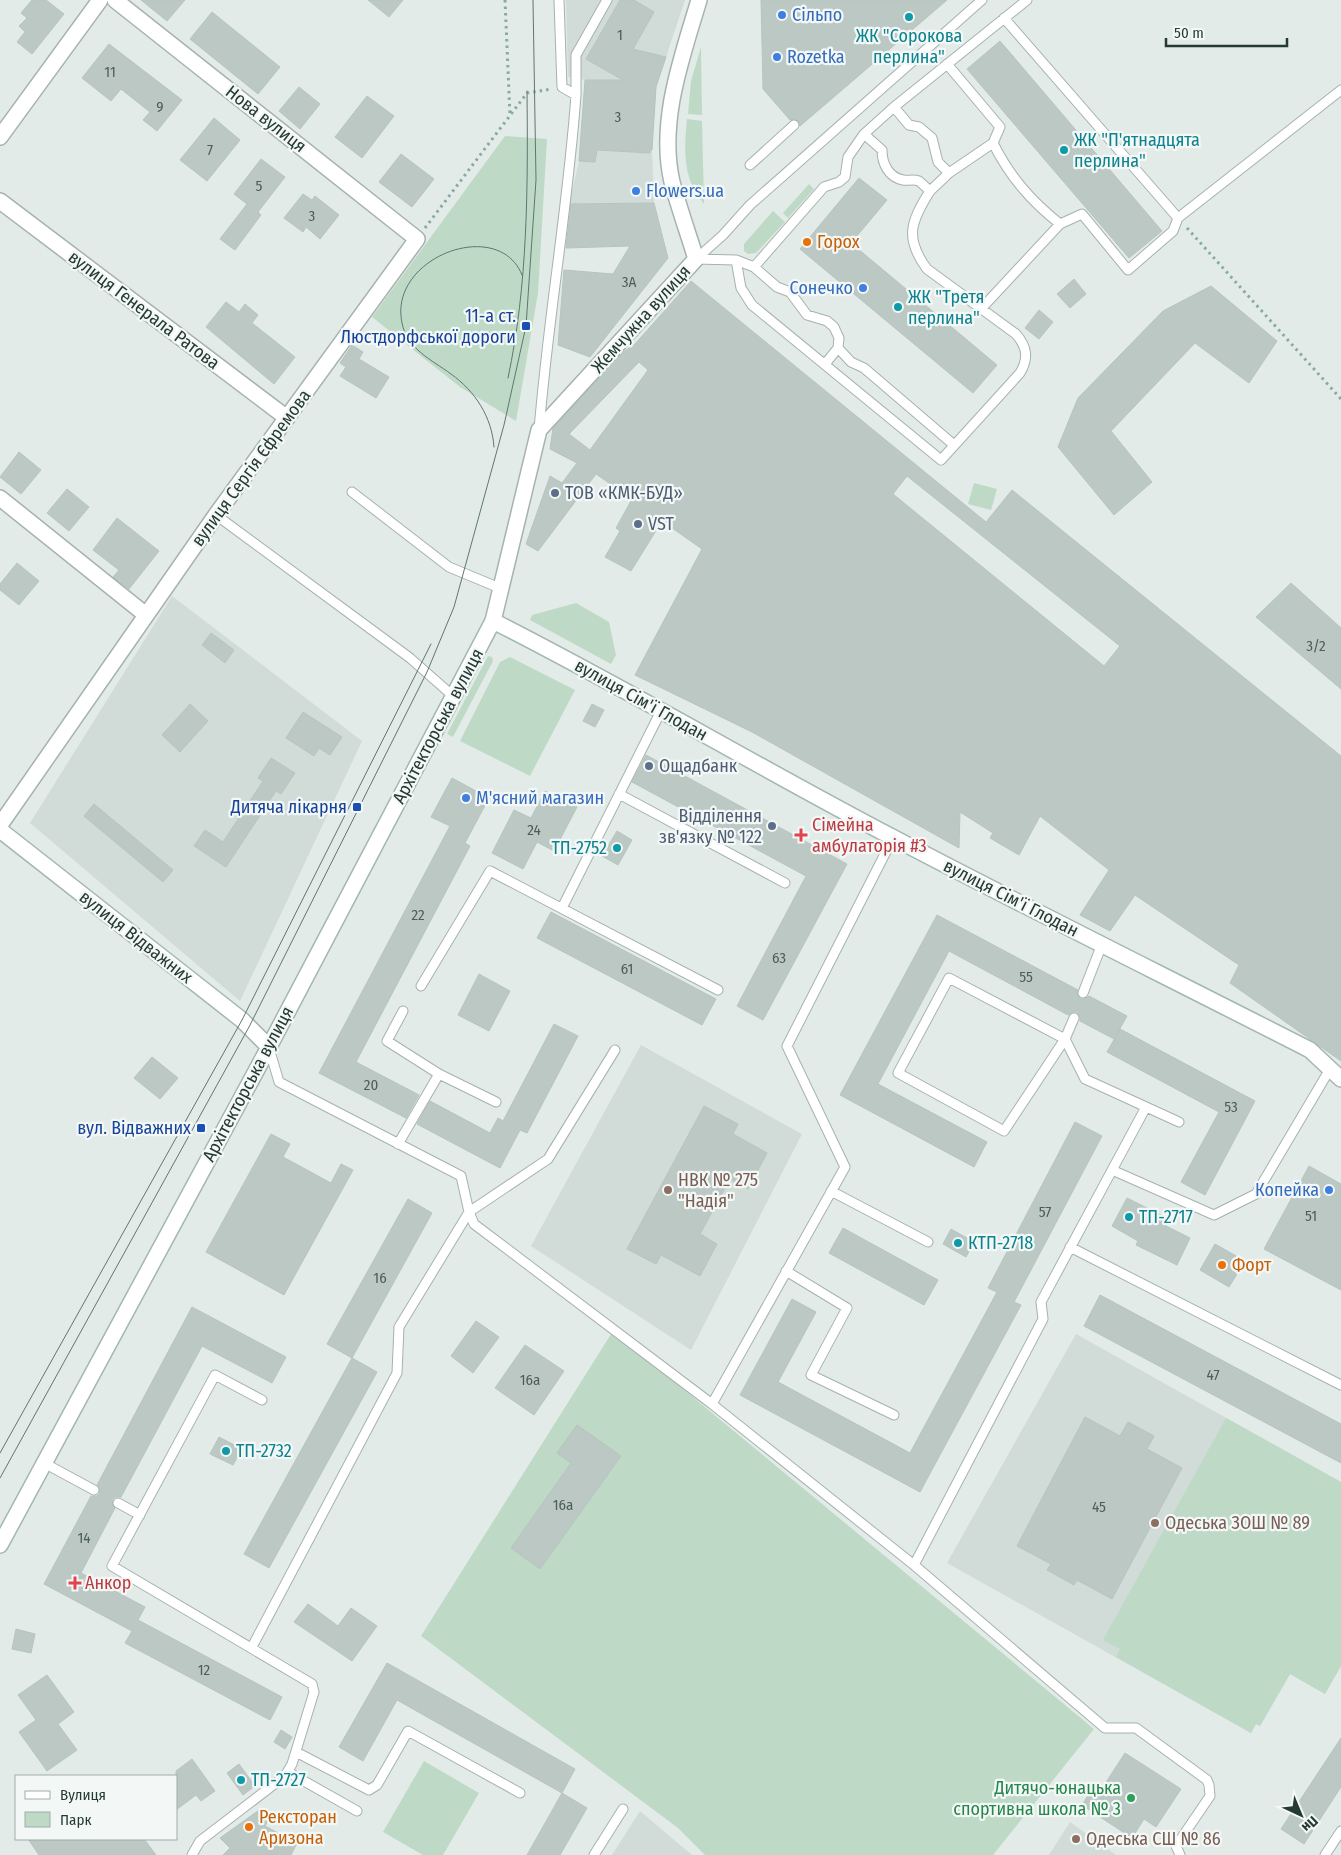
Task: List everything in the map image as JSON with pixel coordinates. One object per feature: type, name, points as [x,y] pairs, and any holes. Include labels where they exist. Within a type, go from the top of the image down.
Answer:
[{"type":"street","points":[[0,137],[100,0]]},
{"type":"street","name":"Нова вулиця","points":[[115,0],[417,239]]},
{"type":"street","name":"Жемчужна вулиця","points":[[493,621],[539,430],[696,259],[672,181],[668,142],[671,105],[699,0]]},
{"type":"street","name":"вулиця Генерала Ратова","points":[[0,201],[287,418]]},
{"type":"street","name":"вулиця Сергія Єфремова","points":[[0,824],[216,516],[417,239]]},
{"type":"street","points":[[0,498],[146,615]]},
{"type":"street","name":"Архітекторська вулиця","points":[[0,1545],[269,1047],[493,621]]},
{"type":"street","name":"вулиця Сім'ї Глодан","points":[[493,621],[661,710],[893,838],[1310,1050],[1336,1074]]},
{"type":"street","name":"вулиця Відважних","points":[[0,830],[242,1020],[269,1047]]},
{"type":"lane","points":[[559,0],[562,87],[576,95]]},
{"type":"lane","points":[[539,430],[548,332],[571,166],[576,95],[576,55],[607,0]]},
{"type":"lane","points":[[696,259],[723,235],[750,205],[982,0]]},
{"type":"lane","points":[[754,267],[824,187],[839,182],[845,177],[846,163],[864,134],[894,107],[1027,0]]},
{"type":"lane","points":[[1004,18],[1178,218]]},
{"type":"lane","points":[[736,260],[742,288],[752,304],[941,460],[1020,373],[1025,364],[1026,354],[1024,343],[1016,334],[927,269],[917,256],[912,241],[912,226],[919,209],[930,191],[949,173],[993,143],[1000,127],[947,64]]},
{"type":"lane","points":[[981,309],[1060,224],[1082,214],[1128,270],[1173,231],[1178,218],[1341,90]]},
{"type":"lane","points":[[894,107],[909,125],[919,127],[932,138],[938,162],[949,173]]},
{"type":"lane","points":[[750,165],[794,125]]},
{"type":"lane","points":[[864,134],[882,150],[882,161],[894,176],[902,180],[919,181],[930,191]]},
{"type":"lane","points":[[993,143],[1004,165],[1017,184],[1036,205],[1060,224]]},
{"type":"lane","points":[[696,259],[736,260],[754,267],[777,287],[790,292],[806,315],[827,321],[834,327],[839,338],[838,348],[825,364]]},
{"type":"lane","points":[[838,348],[851,362],[864,368],[954,445]]},
{"type":"lane","points":[[352,492],[449,567],[502,589]]},
{"type":"lane","points":[[216,516],[410,658],[453,696]]},
{"type":"lane","points":[[562,908],[661,710]]},
{"type":"lane","points":[[619,794],[785,883]]},
{"type":"lane","points":[[712,1404],[845,1167],[786,1046],[893,838]]},
{"type":"lane","points":[[421,986],[490,871],[718,990]]},
{"type":"lane","points":[[1083,993],[1102,944]]},
{"type":"lane","points":[[1074,1018],[1065,1039],[1004,1131],[898,1073],[949,978],[1065,1039],[1085,1078],[1178,1122]]},
{"type":"lane","points":[[403,1011],[387,1041],[439,1074],[496,1102]]},
{"type":"lane","points":[[269,1047],[279,1082],[461,1176],[469,1212],[474,1224],[712,1404],[914,1565],[1105,1728],[1136,1728],[1207,1780],[1210,1785],[1210,1796],[1176,1846],[1180,1855]]},
{"type":"lane","points":[[252,1647],[397,1373],[399,1326],[469,1212],[548,1159],[615,1050]]},
{"type":"lane","points":[[398,1144],[439,1074]]},
{"type":"lane","points":[[1112,1170],[1214,1215],[1256,1194],[1336,1074]]},
{"type":"lane","points":[[914,1565],[1044,1319],[1041,1302],[1146,1107]]},
{"type":"lane","points":[[831,1191],[928,1242]]},
{"type":"lane","points":[[1070,1247],[1341,1385]]},
{"type":"lane","points":[[786,1271],[847,1308],[811,1375],[894,1415]]},
{"type":"lane","points":[[192,1855],[200,1841],[276,1785],[288,1772],[314,1692],[312,1684],[112,1566],[215,1375],[262,1400]]},
{"type":"lane","points":[[44,1463],[94,1490]]},
{"type":"lane","points":[[118,1503],[140,1515]]},
{"type":"lane","points":[[296,1752],[369,1790],[377,1785],[408,1731],[520,1794]]},
{"type":"lane","points":[[288,1772],[357,1811]]},
{"type":"lane","points":[[594,1855],[623,1809]]},
{"type":"lane","points":[[1325,1855],[1341,1831]]},
{"type":"path","points":[[505,0],[510,117]]},
{"type":"path","points":[[417,239],[527,93],[562,87]]},
{"type":"path","points":[[1178,218],[1341,399]]},
{"type":"shaded area","points":[[566,0],[685,0],[656,87],[652,150],[654,203],[569,204],[579,161],[585,80],[568,77]]},
{"type":"shaded area","points":[[172,596],[362,741],[240,1001],[30,823]]},
{"type":"shaded area","name":"НВК № 275 \"Надія\"","points":[[641,1045],[802,1134],[691,1350],[531,1246]]},
{"type":"shaded area","name":"Одеська ЗОШ № 89","points":[[1076,1334],[1341,1482],[1341,1666],[1325,1694],[1290,1674],[1260,1726],[1256,1724],[1251,1733],[947,1563]]},
{"type":"shaded area","points":[[640,1811],[692,1855],[612,1855]]},
{"type":"shaded area","name":"Одеська СШ № 86","points":[[1070,1822],[1116,1855],[1049,1855]]},
{"type":"green space","points":[[701,47],[702,115],[688,114],[691,81]]},
{"type":"green space","points":[[687,119],[702,121],[704,204],[692,185],[686,164]]},
{"type":"green space","points":[[505,136],[547,139],[538,293],[516,421],[460,387],[372,317]]},
{"type":"green space","points":[[809,184],[814,189],[788,218],[783,213]]},
{"type":"green space","points":[[773,211],[785,222],[756,253],[748,254],[744,251],[744,244]]},
{"type":"green space","points":[[974,483],[997,489],[991,510],[968,504]]},
{"type":"green space","points":[[576,603],[609,622],[616,655],[611,664],[530,620],[532,615]]},
{"type":"green space","points":[[488,656],[492,657],[493,661],[453,737],[447,734]]},
{"type":"green space","points":[[510,657],[575,690],[530,776],[460,741],[500,662]]},
{"type":"green space","points":[[613,1331],[1094,1729],[993,1855],[705,1855],[678,1828],[421,1636]]},
{"type":"green space","points":[[1226,1418],[1341,1482],[1341,1666],[1325,1694],[1290,1674],[1260,1726],[1256,1724],[1251,1733],[1116,1657],[1120,1649],[1103,1640]]},
{"type":"green space","points":[[424,1761],[479,1793],[443,1855],[423,1855],[383,1832]]},
{"type":"building","points":[[32,0],[46,0],[64,14],[32,54],[17,42],[25,32],[19,26],[27,18],[21,13]]},
{"type":"building","points":[[141,0],[185,0],[167,21]]},
{"type":"building","points":[[368,0],[403,0],[389,17]]},
{"type":"building","points":[[620,0],[634,0],[654,12],[633,49],[666,57],[656,87],[652,150],[650,150],[650,153],[597,150],[595,162],[579,161],[585,80],[623,80],[586,59]]},
{"type":"building","points":[[761,0],[947,0],[800,126],[796,119],[790,120],[763,89]]},
{"type":"building","points":[[212,12],[280,67],[258,94],[190,39]]},
{"type":"building","name":"ЖК \"П'ятнадцята перлина\"","points":[[1000,41],[1162,231],[1129,258],[967,69]]},
{"type":"building","points":[[109,44],[182,100],[157,131],[143,120],[150,112],[121,89],[111,101],[82,78]]},
{"type":"building","points":[[299,87],[320,104],[300,129],[279,111]]},
{"type":"building","points":[[367,96],[394,116],[362,158],[335,137]]},
{"type":"building","points":[[214,118],[240,140],[207,181],[180,160]]},
{"type":"building","points":[[401,154],[434,179],[412,207],[379,182]]},
{"type":"building","points":[[261,159],[285,177],[258,212],[261,215],[235,250],[220,239],[247,204],[234,194]]},
{"type":"building","name":"ЖК \"Третя перлина\"","points":[[859,178],[887,200],[851,243],[997,365],[973,393],[800,249]]},
{"type":"building","points":[[303,194],[312,200],[315,196],[339,215],[320,239],[306,227],[303,232],[284,218]]},
{"type":"building","points":[[654,203],[668,258],[590,357],[558,345],[564,270],[613,274],[630,246],[566,248],[571,204]]},
{"type":"building","points":[[1074,279],[1086,294],[1070,308],[1057,294]]},
{"type":"building","points":[[691,281],[986,522],[1012,490],[1341,756],[1341,1061],[1230,983],[1239,965],[1135,895],[1110,931],[1080,915],[1109,870],[1040,816],[1019,855],[990,838],[993,833],[960,812],[959,848],[752,732],[635,675],[702,549],[662,521],[631,571],[605,557],[620,531],[616,528],[632,499],[596,474],[538,551],[526,544],[550,476],[562,483],[577,463],[550,449],[553,428],[623,352],[635,344]],"holes":[[[639,362],[648,370],[590,450],[569,434]],[[907,476],[1120,646],[1104,666],[893,494]]]},
{"type":"building","points":[[1211,286],[1277,341],[1249,383],[1195,343],[1111,431],[1152,482],[1114,515],[1058,447],[1078,398],[1163,311]]},
{"type":"building","points":[[226,302],[239,312],[245,304],[258,315],[252,323],[295,357],[274,384],[206,327]]},
{"type":"building","points":[[1039,310],[1053,322],[1039,339],[1025,328]]},
{"type":"building","points":[[352,345],[363,352],[359,359],[389,377],[376,398],[340,376],[346,367],[340,363]]},
{"type":"building","points":[[19,452],[41,470],[21,494],[0,477]]},
{"type":"building","points":[[67,489],[89,507],[69,531],[47,513]]},
{"type":"building","points":[[117,518],[159,551],[129,589],[113,577],[119,570],[93,550]]},
{"type":"building","points":[[17,563],[39,581],[19,605],[0,590],[0,584]]},
{"type":"building","points":[[1291,583],[1341,628],[1341,689],[1256,617]]},
{"type":"building","points":[[211,633],[234,650],[225,663],[202,645]]},
{"type":"building","points":[[190,704],[208,721],[180,752],[162,735]]},
{"type":"building","points":[[592,704],[604,710],[595,727],[583,721]]},
{"type":"building","points":[[303,712],[342,737],[330,755],[319,748],[314,756],[286,738]]},
{"type":"building","points":[[646,755],[847,864],[763,1020],[737,1006],[806,876],[632,782]]},
{"type":"building","points":[[271,758],[295,773],[281,794],[276,791],[226,867],[194,846],[205,830],[223,842],[263,781],[258,778]]},
{"type":"building","points":[[452,778],[489,798],[465,843],[470,846],[356,1062],[419,1095],[406,1118],[319,1073],[450,826],[431,817]]},
{"type":"building","points":[[545,791],[577,807],[554,851],[537,842],[523,869],[492,853],[514,810],[531,818]]},
{"type":"building","points":[[94,804],[173,870],[163,882],[84,816]]},
{"type":"building","name":"ТП-2752","points":[[617,831],[632,840],[618,865],[602,856]]},
{"type":"building","points":[[551,912],[716,999],[702,1025],[537,938]]},
{"type":"building","points":[[937,915],[1078,990],[1077,994],[1080,999],[1089,996],[1127,1016],[1114,1039],[1080,1021],[1077,1012],[1068,1015],[949,951],[878,1084],[987,1142],[974,1167],[840,1095]]},
{"type":"building","points":[[479,974],[510,991],[489,1031],[458,1015]]},
{"type":"building","points":[[554,1024],[578,1036],[527,1133],[520,1130],[500,1168],[417,1124],[430,1101],[490,1133],[498,1118],[503,1121]]},
{"type":"building","points":[[1120,1029],[1255,1101],[1205,1195],[1181,1182],[1219,1112],[1107,1052]]},
{"type":"building","points":[[152,1057],[178,1078],[160,1099],[134,1078]]},
{"type":"building","points":[[704,1106],[738,1124],[733,1134],[767,1153],[748,1189],[730,1179],[700,1234],[717,1244],[700,1276],[661,1255],[656,1264],[627,1249]]},
{"type":"building","points":[[1075,1122],[1102,1136],[1014,1302],[1021,1305],[920,1492],[740,1395],[792,1299],[816,1312],[778,1382],[910,1453],[997,1292],[988,1288]]},
{"type":"building","points":[[271,1134],[290,1144],[283,1157],[331,1183],[341,1164],[353,1170],[284,1295],[206,1252]]},
{"type":"building","points":[[1309,1166],[1341,1184],[1341,1290],[1264,1249]]},
{"type":"building","points":[[1127,1198],[1169,1219],[1166,1226],[1190,1238],[1177,1265],[1136,1245],[1138,1241],[1112,1226]]},
{"type":"building","points":[[408,1199],[432,1213],[352,1358],[327,1344]]},
{"type":"building","points":[[843,1228],[938,1280],[924,1305],[829,1253]]},
{"type":"building","name":"КТП-2718","points":[[951,1229],[974,1242],[966,1257],[943,1244]]},
{"type":"building","name":"Форт","points":[[1215,1244],[1245,1261],[1229,1287],[1200,1270]]},
{"type":"building","points":[[1100,1295],[1341,1424],[1341,1463],[1084,1326]]},
{"type":"building","points":[[192,1307],[286,1357],[272,1383],[202,1346],[121,1497],[115,1497],[112,1500],[115,1508],[81,1573],[145,1607],[138,1620],[282,1697],[270,1720],[125,1643],[132,1631],[44,1584],[91,1496],[97,1496],[100,1493],[97,1485]]},
{"type":"building","points":[[476,1321],[499,1337],[473,1373],[451,1356]]},
{"type":"building","points":[[525,1345],[564,1371],[534,1415],[495,1388]]},
{"type":"building","points":[[352,1358],[377,1372],[269,1568],[244,1554]]},
{"type":"building","points":[[1085,1417],[1120,1436],[1128,1422],[1154,1436],[1147,1449],[1182,1468],[1112,1599],[1077,1580],[1074,1585],[1047,1570],[1051,1564],[1017,1546]]},
{"type":"building","points":[[577,1425],[621,1456],[540,1569],[511,1548],[571,1463],[557,1453]]},
{"type":"building","name":"ТП-2732","points":[[219,1437],[242,1449],[233,1465],[210,1454]]},
{"type":"building","points":[[308,1604],[338,1626],[351,1608],[377,1626],[352,1661],[294,1622]]},
{"type":"building","points":[[16,1629],[35,1634],[31,1653],[12,1649]]},
{"type":"building","points":[[387,1663],[575,1769],[562,1793],[397,1700],[363,1761],[339,1747]]},
{"type":"building","points":[[47,1675],[74,1712],[58,1724],[77,1750],[47,1771],[19,1732],[36,1720],[18,1695]]},
{"type":"building","points":[[281,1730],[292,1737],[285,1749],[274,1742]]},
{"type":"building","points":[[1341,1738],[1341,1787],[1304,1844],[1281,1829]]},
{"type":"building","name":"Дитячо-юнацька спортивна школа № 3","points":[[1125,1753],[1181,1789],[1156,1827],[1144,1819],[1132,1838],[1082,1805],[1094,1786],[1101,1790]]},
{"type":"building","points":[[192,1759],[215,1791],[201,1801],[196,1795],[178,1808],[178,1775],[176,1775],[176,1771]]},
{"type":"building","name":"ТП-2727","points":[[239,1764],[255,1786],[243,1795],[227,1773]]},
{"type":"building","points":[[562,1793],[587,1808],[560,1855],[527,1855]]},
{"type":"building","points":[[262,1808],[270,1817],[265,1826],[297,1843],[291,1855],[223,1855],[230,1848],[220,1838]]},
{"type":"building","points":[[29,1840],[145,1840],[156,1855],[39,1855]]},
{"type":"tram line","points":[[0,1478],[249,1027],[427,672],[454,607],[504,425],[526,326],[536,180],[533,0]]},
{"type":"tram line","points":[[508,378],[515,343],[523,271],[527,199],[527,91]]},
{"type":"tram line","points":[[494,447],[493,436],[486,415],[468,388],[428,359],[409,340],[402,323],[402,300],[412,279],[428,263],[448,252],[470,247],[492,248],[510,257],[522,275]]},
{"type":"tram line","points":[[0,1453],[242,1020],[431,644]]},
{"type":"place","name":"Сільпо","points":[[782,15]]},
{"type":"place","name":"ЖК \"Сорокова перлина\"","points":[[909,17]]},
{"type":"place","name":"Rozetka","points":[[777,57]]},
{"type":"place","name":"ЖК \"П'ятнадцята перлина\"","points":[[1064,150]]},
{"type":"place","name":"Flowers.ua","points":[[636,191]]},
{"type":"place","name":"Горох","points":[[807,242]]},
{"type":"place","name":"Сонечко","points":[[863,288]]},
{"type":"place","name":"ЖК \"Третя перлина\"","points":[[898,307]]},
{"type":"place","name":"11-а ст. Люстдорфської дороги","points":[[526,326]]},
{"type":"place","name":"ТОВ «КМК-БУД»","points":[[555,493]]},
{"type":"place","name":"VST","points":[[638,524]]},
{"type":"place","name":"Ощадбанк","points":[[649,766]]},
{"type":"place","name":"М'ясний магазин","points":[[466,798]]},
{"type":"place","name":"Дитяча лікарня","points":[[357,807]]},
{"type":"place","name":"Відділення зв'язку № 122","points":[[772,826]]},
{"type":"place","name":"Сімейна амбулаторія #3","points":[[801,835]]},
{"type":"place","name":"ТП-2752","points":[[617,848]]},
{"type":"place","name":"вул. Відважних","points":[[201,1128]]},
{"type":"place","name":"НВК № 275 \"Надія\"","points":[[668,1190]]},
{"type":"place","name":"Копейка","points":[[1329,1190]]},
{"type":"place","name":"ТП-2717","points":[[1129,1217]]},
{"type":"place","name":"КТП-2718","points":[[958,1243]]},
{"type":"place","name":"Форт","points":[[1222,1265]]},
{"type":"place","name":"ТП-2732","points":[[226,1451]]},
{"type":"place","name":"Одеська ЗОШ № 89","points":[[1155,1523]]},
{"type":"place","name":"Анкор","points":[[75,1583]]},
{"type":"place","name":"ТП-2727","points":[[241,1780]]},
{"type":"place","name":"Дитячо-юнацька спортивна школа № 3","points":[[1131,1798]]},
{"type":"place","name":"Рексторан Аризона","points":[[249,1827]]},
{"type":"place","name":"Одеська СШ № 86","points":[[1076,1839]]}]
